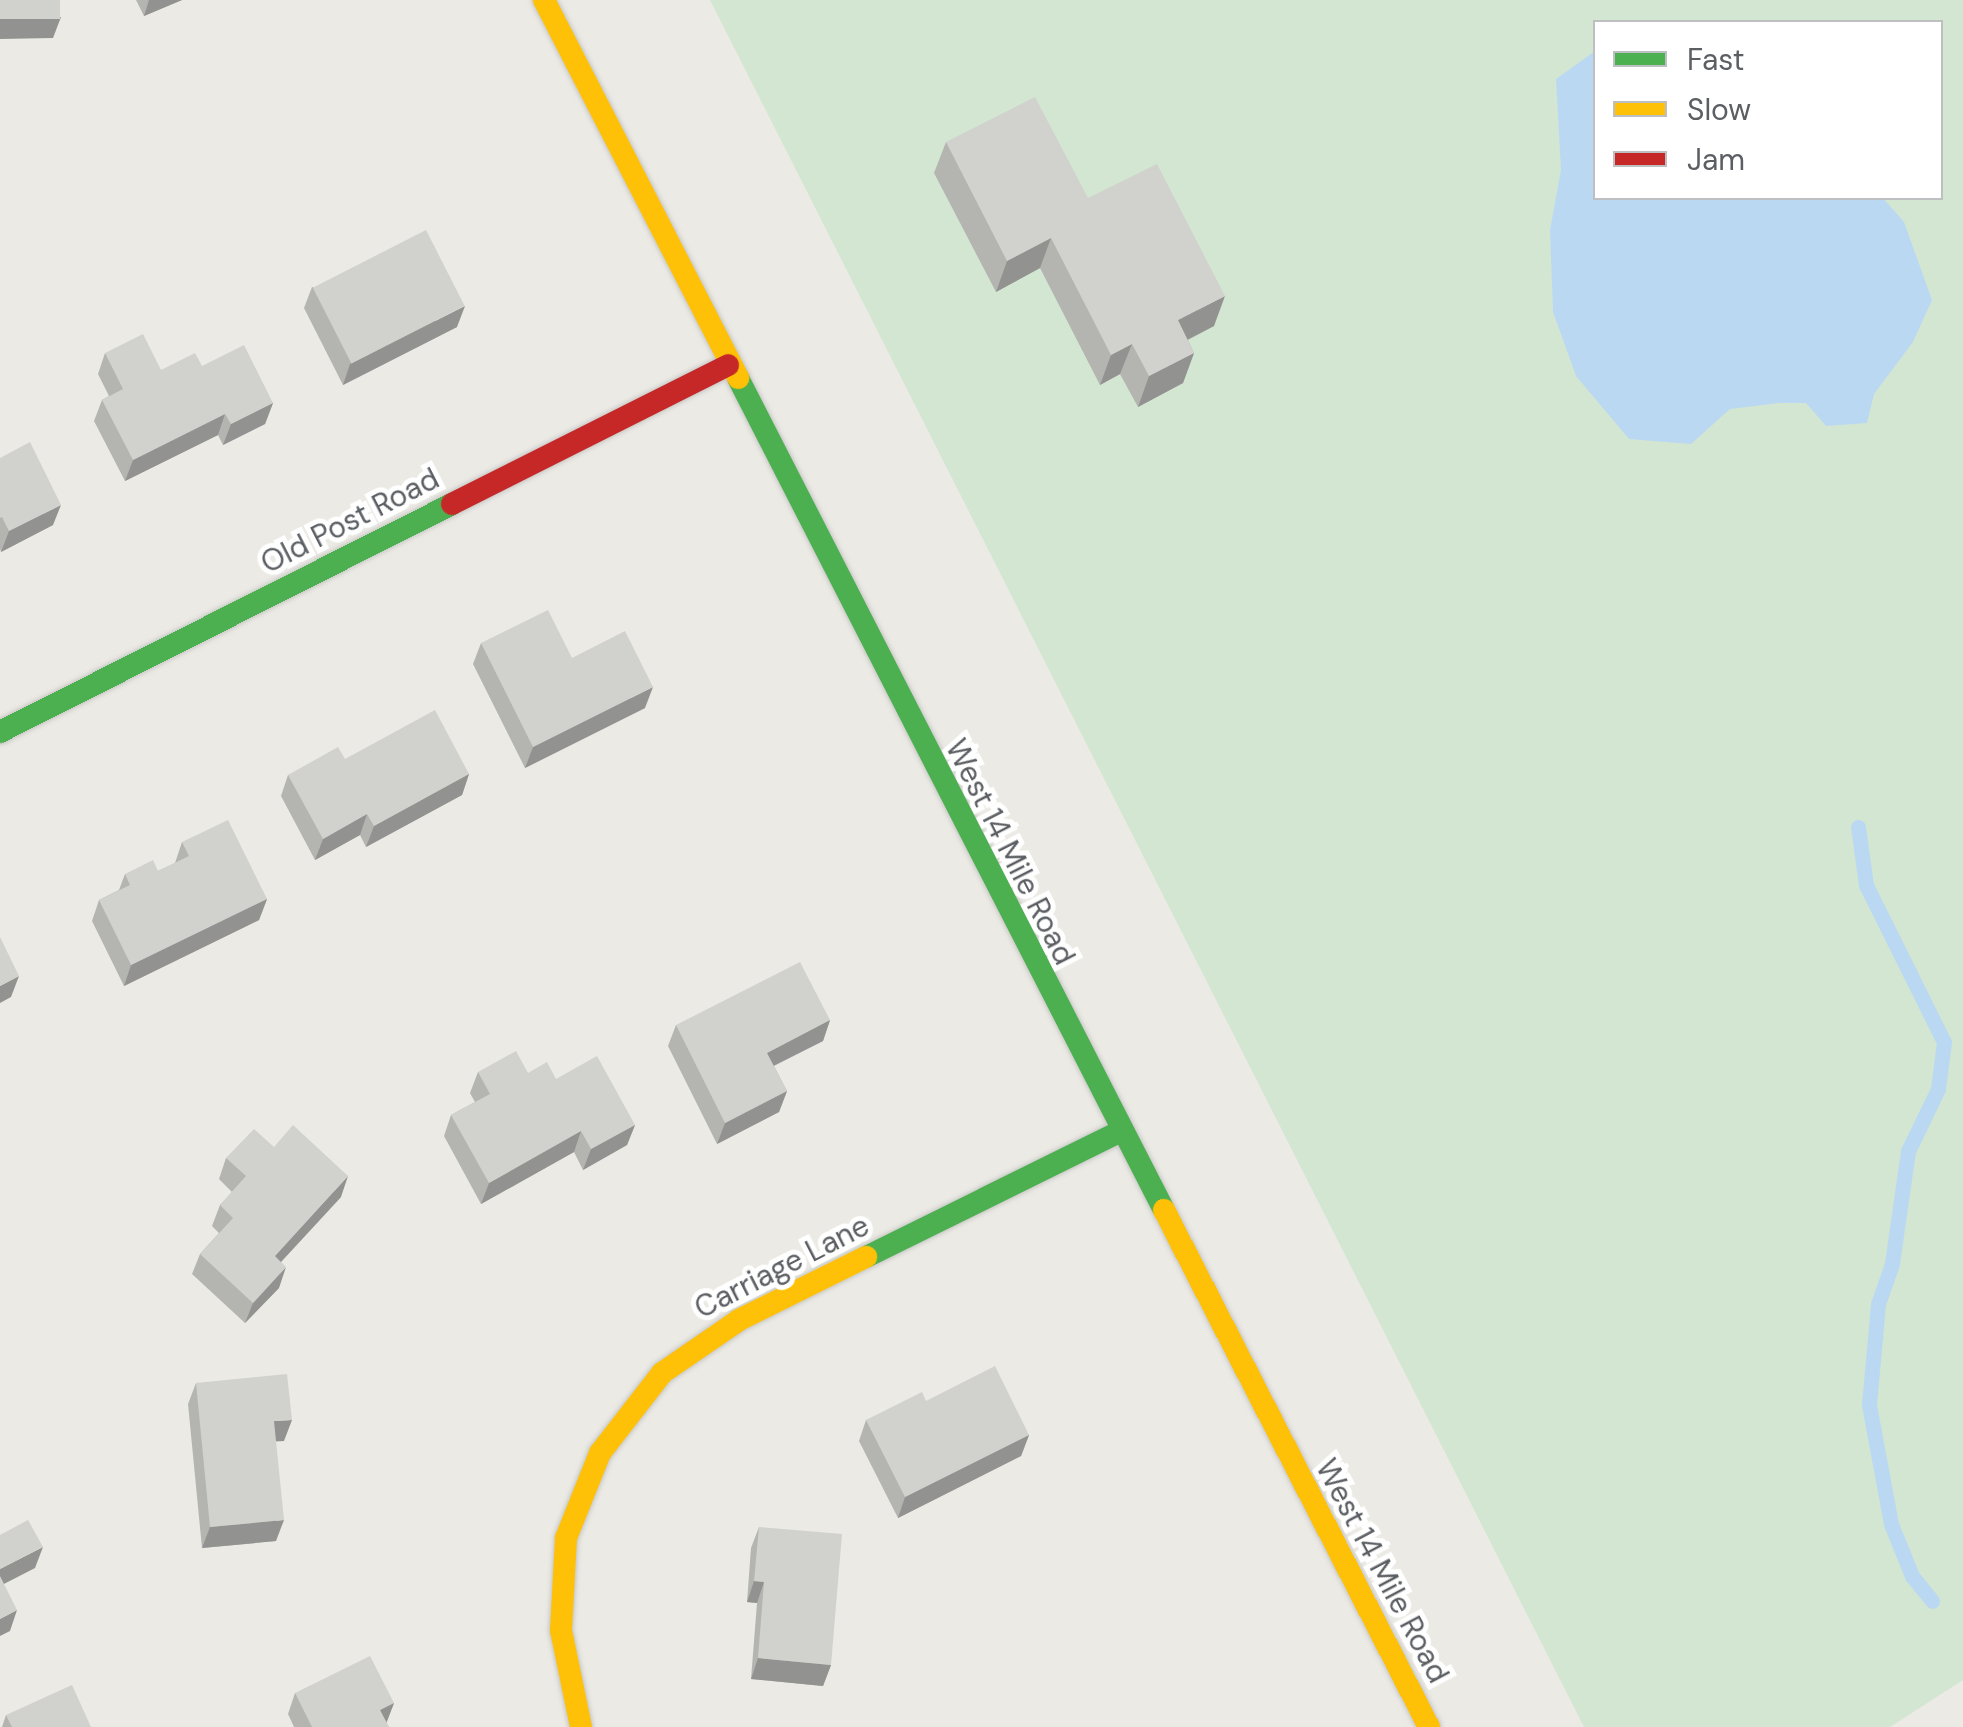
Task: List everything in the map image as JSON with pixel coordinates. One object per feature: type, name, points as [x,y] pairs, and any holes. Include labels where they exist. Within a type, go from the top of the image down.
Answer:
[{"type":"street","name":"West 14 Mile Road","points":[[544,0],[1119,1132],[1429,1727]]},
{"type":"street","name":"Old Post Road","points":[[0,732],[728,365]]},
{"type":"street","name":"Carriage Lane","points":[[581,1727],[560,1630],[566,1538],[600,1453],[662,1374],[740,1320],[1119,1132]]},
{"type":"green space","points":[[710,0],[1963,0],[1963,1680],[1890,1727],[1584,1727]]},
{"type":"water","points":[[1593,52],[1593,200],[1885,200],[1904,222],[1932,300],[1913,342],[1874,394],[1867,423],[1826,426],[1806,403],[1779,403],[1730,409],[1691,444],[1629,439],[1576,376],[1553,312],[1550,230],[1561,170],[1556,79]]},
{"type":"building","points":[[0,0],[60,0],[60,19],[0,19]]},
{"type":"building","points":[[1035,97],[1088,198],[1157,164],[1225,296],[1178,320],[1194,353],[1149,376],[1132,344],[1111,355],[1051,238],[1007,261],[946,142]]},
{"type":"building","points":[[426,230],[465,306],[351,363],[313,288]]},
{"type":"building","points":[[143,334],[161,370],[195,353],[202,366],[244,345],[273,403],[231,424],[225,414],[133,460],[102,400],[123,389],[105,353]]},
{"type":"building","points":[[30,442],[61,505],[9,531],[0,518],[0,458]]},
{"type":"building","points":[[548,610],[572,658],[625,631],[653,687],[533,747],[481,643]]},
{"type":"building","points":[[435,710],[469,774],[374,826],[367,814],[323,839],[288,775],[338,747],[345,759]]},
{"type":"building","points":[[228,820],[267,899],[131,965],[99,900],[130,885],[125,874],[153,860],[158,871],[189,856],[182,842]]},
{"type":"building","points":[[0,937],[19,976],[0,986]]},
{"type":"building","points":[[800,962],[830,1020],[767,1053],[787,1091],[725,1123],[676,1025]]},
{"type":"building","points":[[516,1051],[528,1073],[547,1062],[556,1079],[597,1056],[635,1125],[591,1149],[581,1131],[489,1183],[451,1115],[490,1094],[478,1072]]},
{"type":"building","points":[[293,1125],[348,1176],[275,1256],[286,1267],[253,1303],[200,1254],[233,1218],[220,1205],[246,1176],[226,1158],[254,1129],[274,1147]]},
{"type":"building","points":[[995,1366],[1029,1435],[905,1497],[866,1420],[922,1392],[926,1401]]},
{"type":"building","points":[[287,1374],[292,1420],[274,1421],[284,1520],[210,1527],[196,1383]]},
{"type":"building","points":[[28,1520],[43,1547],[0,1569],[0,1535]]},
{"type":"building","points":[[759,1527],[842,1534],[831,1665],[758,1658],[764,1582],[754,1581]]},
{"type":"building","points":[[0,1576],[17,1610],[0,1619]]},
{"type":"building","points":[[370,1656],[394,1703],[380,1710],[389,1727],[312,1727],[295,1693]]},
{"type":"building","points":[[72,1685],[91,1727],[12,1727],[6,1715]]},
{"type":"waterway","points":[[1858,827],[1866,885],[1944,1042],[1938,1089],[1908,1151],[1892,1264],[1878,1304],[1869,1405],[1891,1524],[1912,1576],[1932,1601]]},
{"type":"traffic: fast","points":[[738,378],[1164,1210]]},
{"type":"traffic: fast","points":[[0,732],[452,504]]},
{"type":"traffic: fast","points":[[866,1257],[1119,1132]]},
{"type":"traffic: slow","points":[[544,0],[738,378]]},
{"type":"traffic: slow","points":[[1164,1210],[1429,1727]]},
{"type":"traffic: slow","points":[[581,1727],[561,1630],[566,1538],[600,1453],[662,1373],[739,1320],[866,1257]]},
{"type":"traffic: jam","points":[[452,504],[728,365]]}]
